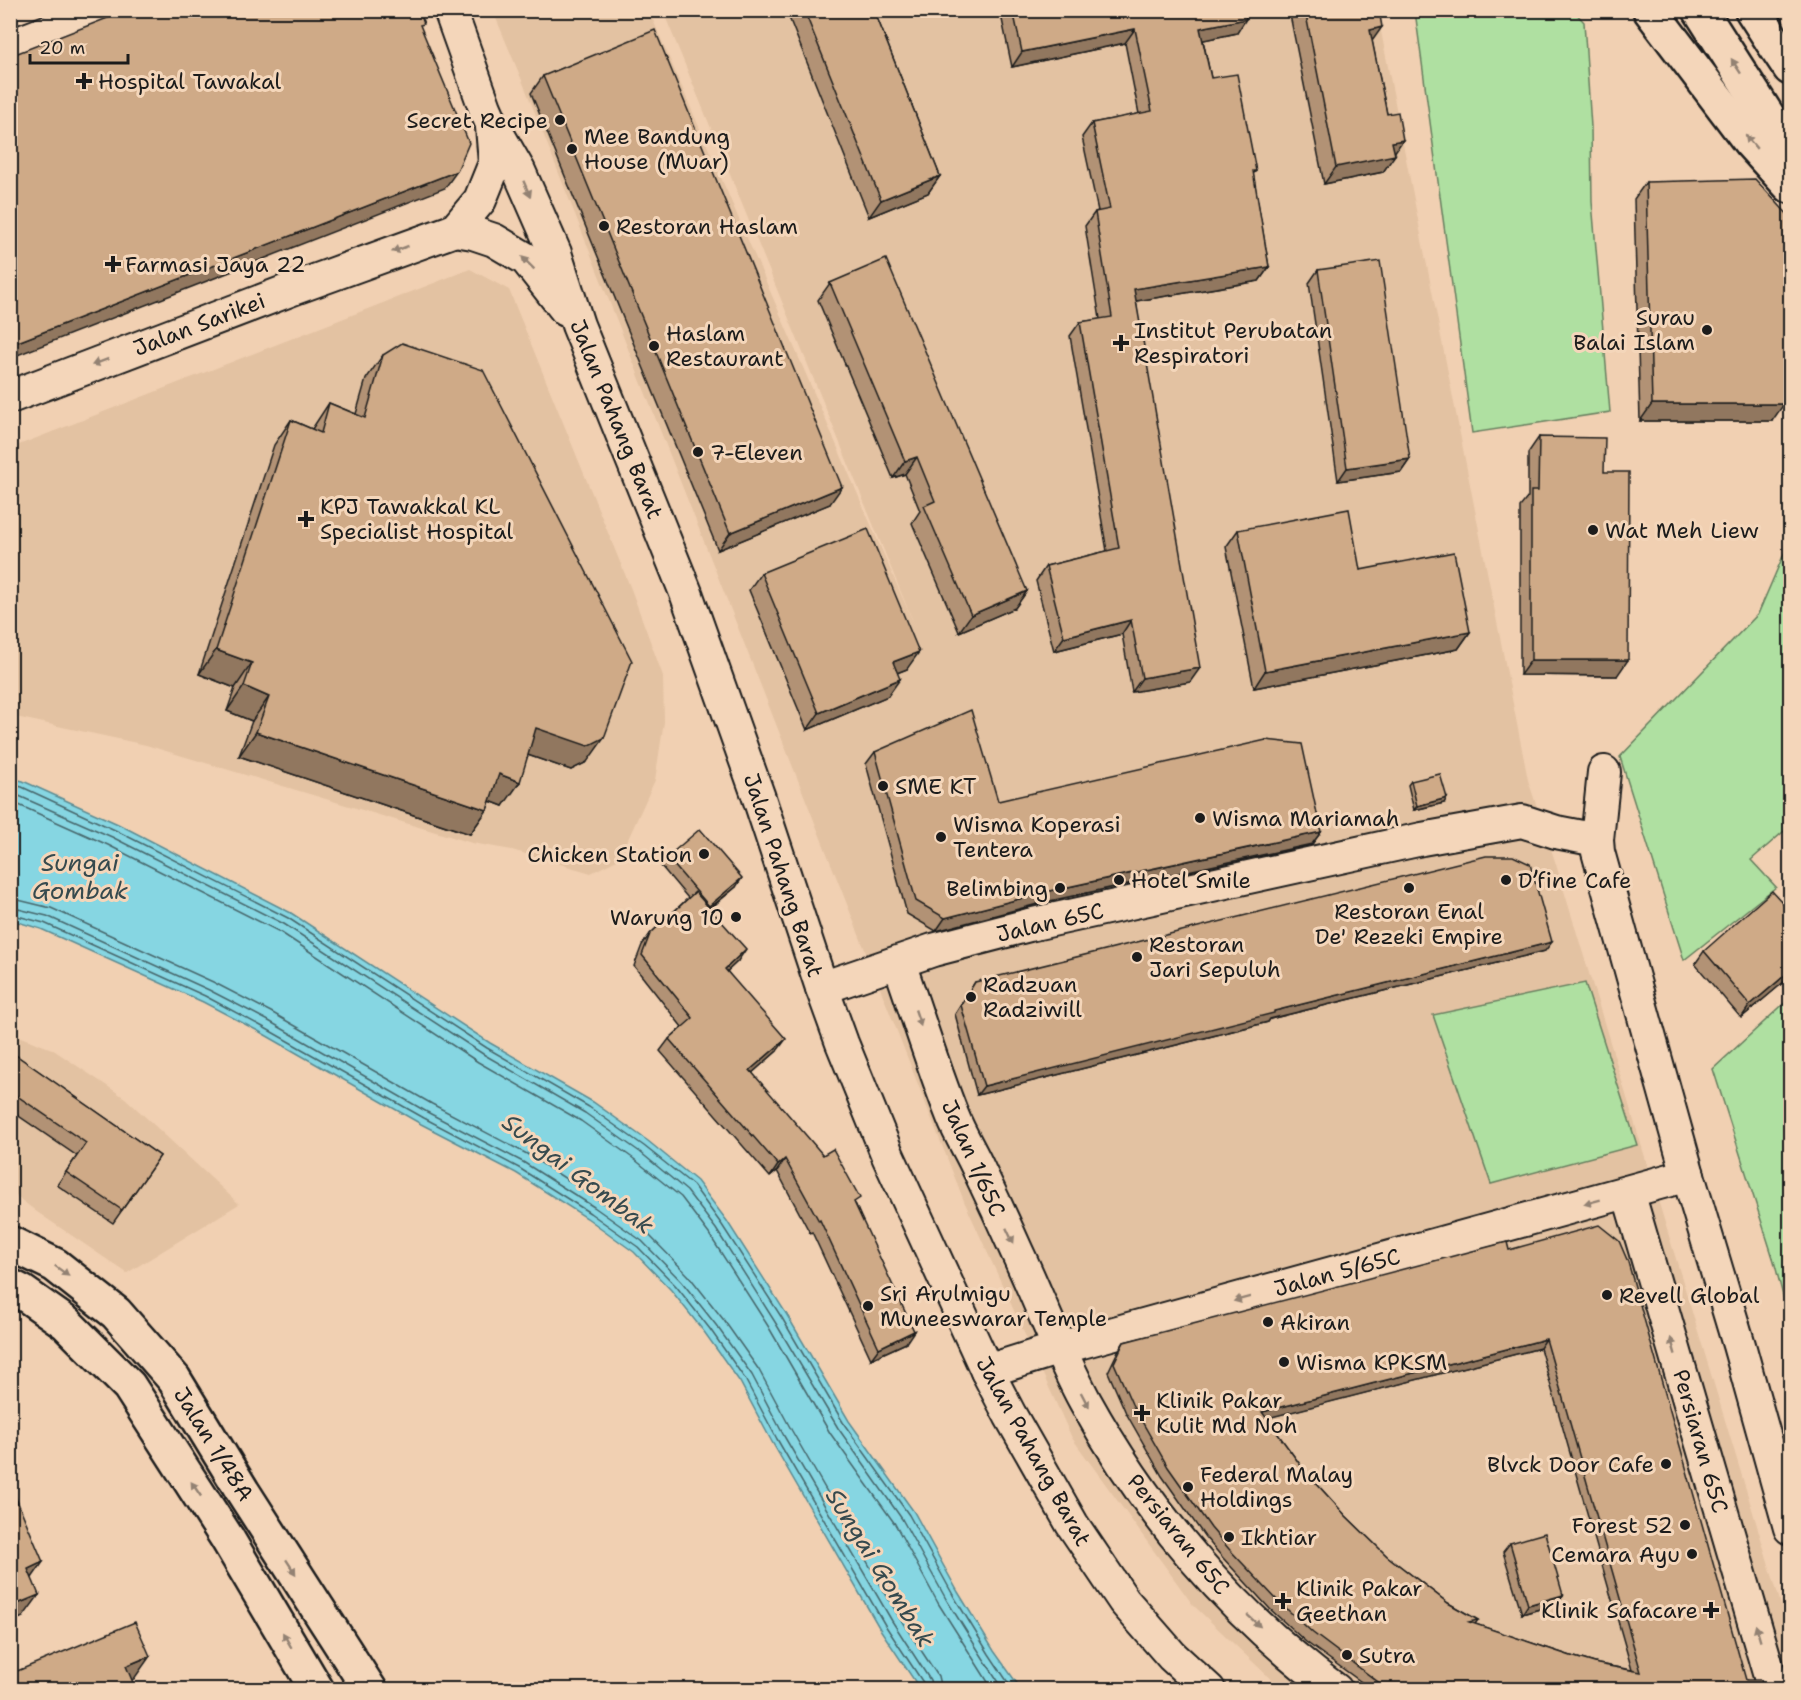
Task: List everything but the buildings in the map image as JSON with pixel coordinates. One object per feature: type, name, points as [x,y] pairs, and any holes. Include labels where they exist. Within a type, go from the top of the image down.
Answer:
[{"type":"main road","points":[[1650,10],[1750,142],[1791,186]]},
{"type":"main road","points":[[1700,10],[1791,151]]},
{"type":"main road","points":[[1752,10],[1791,68]]},
{"type":"main road","points":[[1758,10],[1772,41]]},
{"type":"main road","name":"Jalan 1/48A","points":[[10,1244],[55,1266],[116,1313],[174,1379],[243,1492],[370,1689]]},
{"type":"main road","name":"Jalan 1/48A","points":[[10,1286],[66,1323],[129,1386],[227,1538],[317,1689]]},
{"type":"street","points":[[10,46],[104,10]]},
{"type":"street","points":[[439,10],[460,40]]},
{"type":"street","name":"Jalan Pahang Barat","points":[[450,10],[492,124],[519,171],[555,253],[578,325],[686,593],[758,795],[822,988],[888,1156],[987,1371],[1072,1524],[1118,1592],[1143,1623],[1172,1656],[1209,1689]]},
{"type":"street","points":[[455,230],[480,200],[495,163],[492,124]]},
{"type":"street","points":[[455,230],[494,240],[526,259],[578,325]]},
{"type":"street","name":"Jalan Sarikei","points":[[10,397],[294,288],[455,230]]},
{"type":"street","points":[[1604,772],[1597,840],[1598,852],[1688,1175],[1791,1528]]},
{"type":"street","name":"Jalan 65C","points":[[822,988],[933,950],[1029,926],[1343,856],[1522,821],[1556,832],[1597,840]]},
{"type":"street","name":"Jalan 1/65C","points":[[899,963],[953,1119],[979,1169],[1060,1348]]},
{"type":"street","name":"Jalan 5/65C","points":[[987,1371],[1060,1348],[1688,1175]]},
{"type":"street","name":"Persiaran 65C","points":[[1628,1192],[1774,1689]]},
{"type":"street","name":"Persiaran 65C","points":[[1060,1348],[1084,1399],[1107,1438],[1133,1480],[1164,1522],[1250,1619],[1317,1676],[1336,1689]]},
{"type":"shaded area","points":[[493,11],[649,11],[916,629],[663,11],[1377,11],[1528,780],[1554,858],[1790,1634],[1790,1689],[1284,1689],[1193,1605],[1072,1438],[964,1201]]},
{"type":"shaded area","name":"KPJ Tawakkal KL Specialist Hospital","points":[[470,269],[509,290],[631,589],[663,676],[664,722],[655,780],[619,859],[591,873],[512,850],[472,843],[146,745],[11,716],[11,448]]},
{"type":"shaded area","points":[[10,1033],[52,1049],[125,1098],[239,1204],[127,1273],[37,1212],[11,1192]]},
{"type":"green space","points":[[1415,11],[1574,11],[1584,22],[1591,127],[1592,202],[1610,412],[1472,433]]},
{"type":"green space","points":[[1790,540],[1790,826],[1751,860],[1776,887],[1684,960],[1620,757],[1758,614]]},
{"type":"green space","points":[[1585,983],[1637,1145],[1491,1184],[1433,1015]]},
{"type":"green space","points":[[1790,998],[1790,1323],[1774,1261],[1713,1069]]},
{"type":"water","name":"Sungai Gombak","points":[[10,778],[23,781],[118,824],[291,913],[490,1043],[593,1102],[648,1141],[697,1181],[727,1221],[787,1315],[849,1421],[914,1512],[958,1592],[994,1651],[1021,1689],[920,1689],[880,1629],[740,1382],[671,1290],[634,1252],[587,1218],[516,1173],[421,1124],[260,1032],[203,1002],[41,929],[11,920]]},
{"type":"place","name":"Hospital Tawakal","points":[[84,81]]},
{"type":"place","name":"Secret Recipe","points":[[560,120]]},
{"type":"place","name":"Mee Bandung House (Muar)","points":[[572,149]]},
{"type":"place","name":"Restoran Haslam","points":[[604,226]]},
{"type":"place","name":"Farmasi Jaya 22","points":[[113,264]]},
{"type":"place","name":"Surau Balai Islam","points":[[1707,330]]},
{"type":"place","name":"Institut Perubatan Respiratori","points":[[1121,343]]},
{"type":"place","name":"Haslam Restaurant","points":[[654,346]]},
{"type":"place","name":"7-Eleven","points":[[698,452]]},
{"type":"place","name":"KPJ Tawakkal KL Specialist Hospital","points":[[306,519]]},
{"type":"place","name":"Wat Meh Liew","points":[[1593,530]]},
{"type":"place","name":"SME KT","points":[[883,786]]},
{"type":"place","name":"Wisma Mariamah","points":[[1200,818]]},
{"type":"place","name":"Wisma Koperasi Tentera","points":[[941,837]]},
{"type":"place","name":"Chicken Station","points":[[704,854]]},
{"type":"place","name":"Hotel Smile","points":[[1119,880]]},
{"type":"place","name":"D’fine Cafe","points":[[1506,880]]},
{"type":"place","name":"Belimbing","points":[[1060,888]]},
{"type":"place","name":"Restoran Enal De' Rezeki Empire","points":[[1409,888]]},
{"type":"place","name":"Warung 10","points":[[736,917]]},
{"type":"place","name":"Restoran Jari Sepuluh","points":[[1137,957]]},
{"type":"place","name":"Radzuan Radziwill","points":[[971,997]]},
{"type":"place","name":"Revell Global","points":[[1607,1295]]},
{"type":"place","name":"Sri Arulmigu Muneeswarar Temple","points":[[868,1306]]},
{"type":"place","name":"Akiran","points":[[1268,1322]]},
{"type":"place","name":"Wisma KPKSM","points":[[1284,1362]]},
{"type":"place","name":"Klinik Pakar Kulit Md Noh","points":[[1142,1413]]},
{"type":"place","name":"Blvck Door Cafe","points":[[1666,1464]]},
{"type":"place","name":"Federal Malay Holdings","points":[[1188,1487]]},
{"type":"place","name":"Forest 52","points":[[1685,1525]]},
{"type":"place","name":"Ikhtiar","points":[[1229,1537]]},
{"type":"place","name":"Cemara Ayu","points":[[1692,1554]]},
{"type":"place","name":"Klinik Pakar Geethan","points":[[1283,1601]]},
{"type":"place","name":"Klinik Safacare","points":[[1711,1610]]},
{"type":"place","name":"Sutra","points":[[1347,1655]]}]
